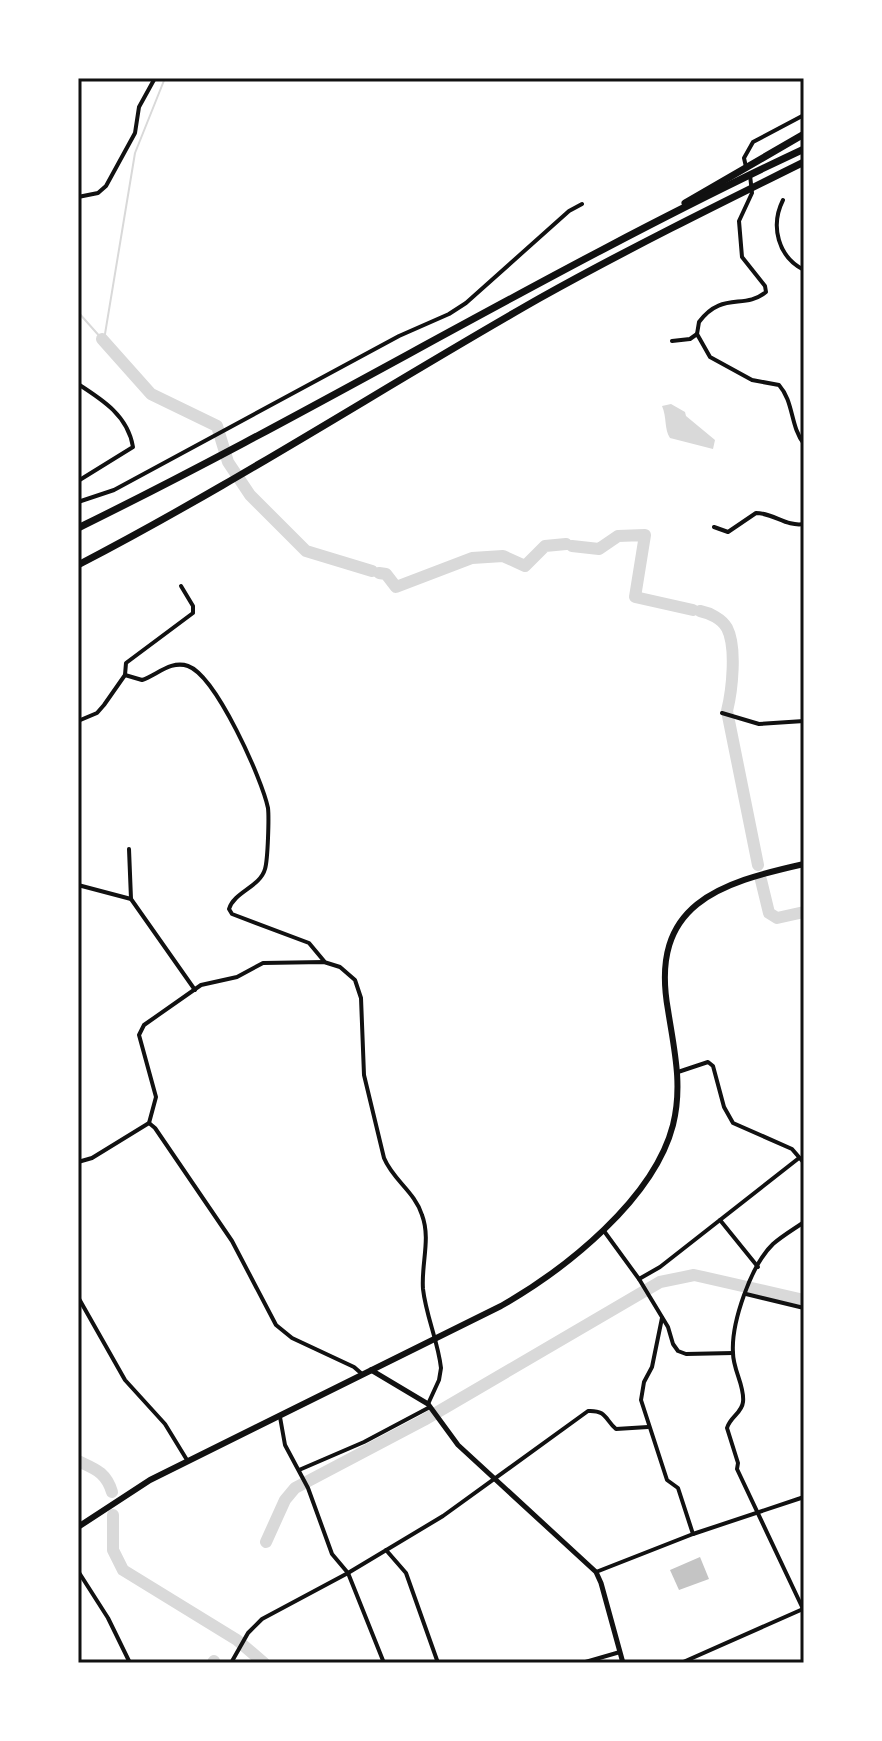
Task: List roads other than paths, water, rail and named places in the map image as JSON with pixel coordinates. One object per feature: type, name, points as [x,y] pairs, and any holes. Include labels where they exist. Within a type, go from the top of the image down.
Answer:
[{"type":"highway","points":[[78,528],[239,447],[680,208],[804,134]]},
{"type":"highway","points":[[680,208],[804,149]]},
{"type":"highway","points":[[78,565],[212,493],[541,298],[804,162]]},
{"type":"main road","points":[[78,1527],[187,1460],[530,1289],[602,1230],[635,1197],[661,1159],[674,1123],[678,1072],[664,972],[672,942],[683,920],[712,892],[743,879],[804,864]]},
{"type":"street","points":[[78,197],[98,193],[106,186],[135,133],[139,107],[155,78]]},
{"type":"street","points":[[804,115],[753,142],[744,158],[753,180],[752,193],[739,221],[742,257],[765,286],[766,292],[755,298],[717,305],[699,322],[697,334],[710,357],[752,380],[782,387],[794,430],[804,444]]},
{"type":"street","points":[[783,200],[777,213],[778,240],[791,263],[804,270]]},
{"type":"street","points":[[78,502],[114,490],[399,336],[457,308],[569,211],[582,204]]},
{"type":"street","points":[[672,341],[690,339],[697,334]]},
{"type":"street","points":[[78,384],[120,416],[133,447],[78,481]]},
{"type":"street","points":[[714,527],[728,532],[756,513],[788,524],[804,524]]},
{"type":"street","points":[[78,721],[97,713],[125,675],[126,663],[193,613],[193,606],[181,586]]},
{"type":"street","points":[[125,675],[142,680],[174,664],[184,665],[193,669],[214,694],[249,754],[269,817],[266,868],[262,877],[231,902],[229,909],[232,914],[309,943],[324,962]]},
{"type":"street","points":[[722,713],[759,724],[804,721]]},
{"type":"street","points":[[129,849],[131,899],[195,990]]},
{"type":"street","points":[[78,885],[131,899]]},
{"type":"street","points":[[78,1162],[92,1158],[149,1123],[156,1097],[139,1030],[195,990],[209,981],[237,977],[263,963],[324,962],[340,967],[355,980],[363,1021],[361,1057],[384,1158],[419,1205],[424,1218],[426,1256],[423,1287],[441,1368],[430,1407],[300,1472]]},
{"type":"street","points":[[678,1072],[708,1062],[713,1066],[727,1116],[733,1123],[792,1149],[804,1163]]},
{"type":"street","points":[[149,1123],[232,1241],[276,1325],[292,1338],[354,1367],[362,1374]]},
{"type":"street","points":[[640,1282],[799,1158]]},
{"type":"street","points":[[720,1220],[758,1267]]},
{"type":"street","points":[[681,1663],[804,1610],[737,1469],[727,1428],[743,1405],[733,1353],[739,1313],[750,1281],[772,1245],[804,1222]]},
{"type":"street","points":[[602,1230],[640,1282],[668,1327],[678,1351],[686,1354],[733,1353]]},
{"type":"street","points":[[746,1292],[804,1308]]},
{"type":"street","points":[[78,1297],[125,1380],[165,1424],[187,1460]]},
{"type":"street","points":[[662,1318],[652,1367],[644,1382],[641,1400],[667,1480],[678,1488],[693,1534]]},
{"type":"street","points":[[371,1370],[430,1407],[458,1445],[596,1572],[623,1663]]},
{"type":"street","points":[[231,1663],[262,1619],[348,1573],[443,1516],[588,1411],[608,1417],[616,1429],[648,1427]]},
{"type":"street","points":[[280,1414],[285,1445],[307,1485],[332,1554],[348,1573],[384,1663]]},
{"type":"street","points":[[596,1572],[693,1534],[804,1497]]},
{"type":"street","points":[[386,1550],[406,1573],[438,1663]]},
{"type":"street","points":[[78,1571],[108,1618],[130,1663]]},
{"type":"street","points":[[582,1663],[620,1652]]},
{"type":"waterway","points":[[104,340],[135,153],[165,78]]},
{"type":"waterway","points":[[78,312],[102,339]]},
{"type":"waterway","points":[[102,339],[151,394],[217,426],[228,462],[250,495],[306,551],[372,571]]},
{"type":"waterway","points":[[572,546],[599,549],[618,536],[645,535],[635,597],[693,610]]},
{"type":"waterway","points":[[379,573],[386,574],[396,587],[472,558],[503,556],[525,566],[545,546],[566,544]]},
{"type":"waterway","points":[[700,611],[722,622],[730,636],[733,669],[727,711],[758,865]]},
{"type":"waterway","points":[[761,880],[769,913],[777,918],[804,912]]},
{"type":"waterway","points":[[266,1542],[285,1500],[295,1488],[424,1420],[660,1282],[694,1275],[804,1300]]},
{"type":"waterway","points":[[78,1461],[103,1476],[112,1492]]},
{"type":"waterway","points":[[113,1515],[113,1550],[123,1570],[237,1640],[264,1663]]}]
